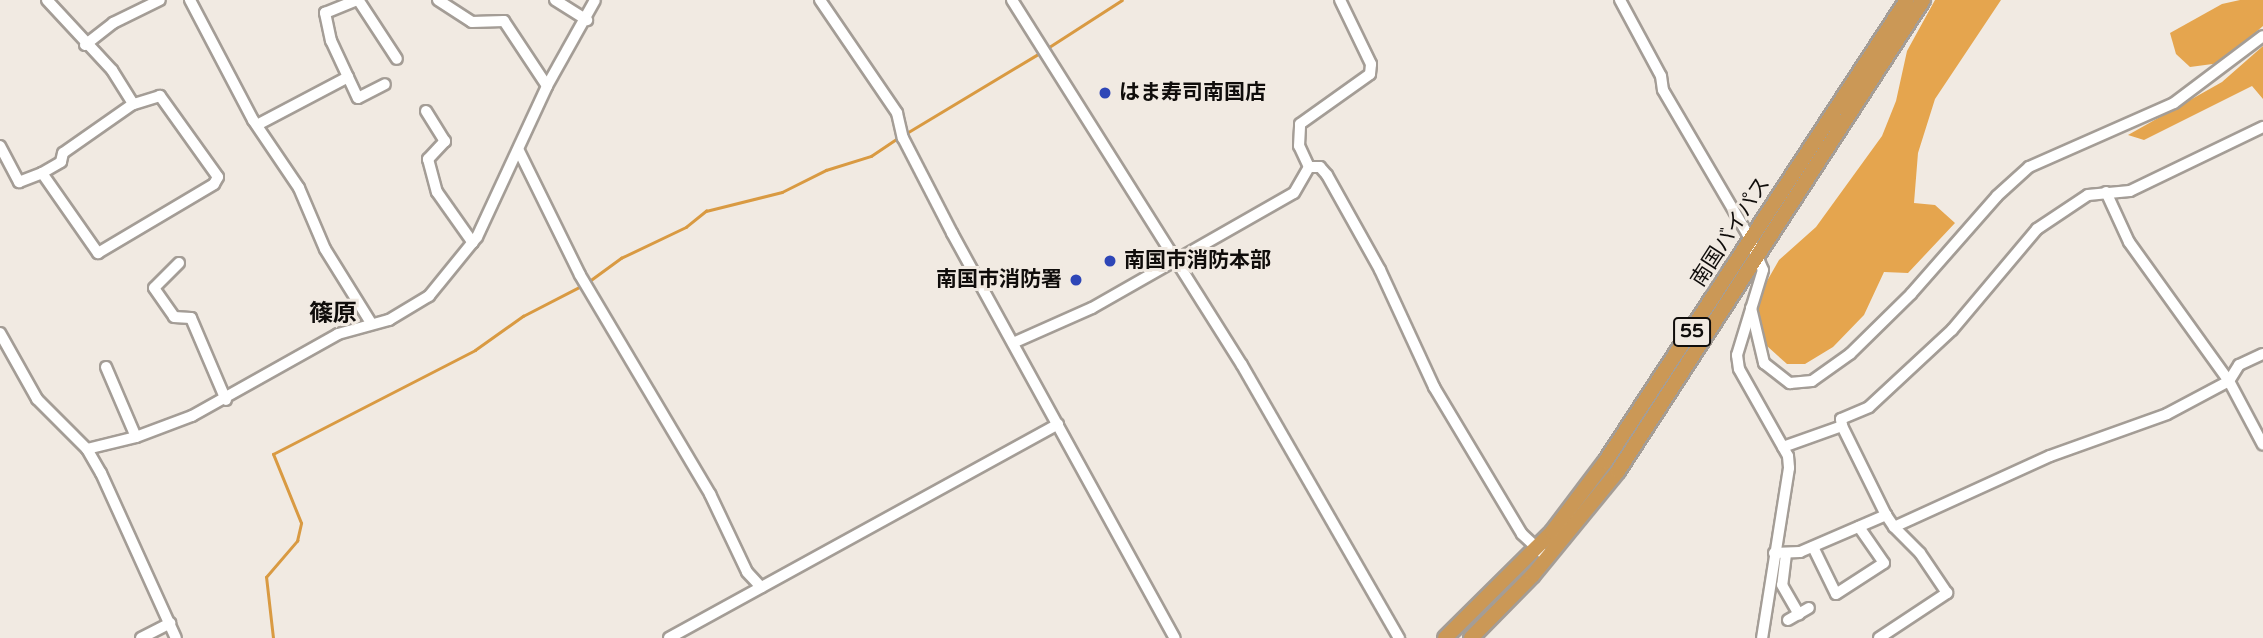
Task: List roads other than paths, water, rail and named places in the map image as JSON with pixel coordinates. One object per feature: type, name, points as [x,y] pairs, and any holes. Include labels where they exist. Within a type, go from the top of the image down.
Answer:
[{"type":"highway","name":"南国バイパス","points":[[1445,638],[1542,553],[1651,396],[1907,0]]},
{"type":"highway","name":"南国バイパス","points":[[1471,638],[1542,553],[1618,471],[1923,0]]},
{"type":"street","points":[[47,0],[85,46],[112,70],[133,104]]},
{"type":"street","points":[[85,46],[113,23],[160,0]]},
{"type":"street","points":[[190,0],[257,125],[289,170],[325,249],[372,323]]},
{"type":"street","points":[[438,0],[472,23],[504,21],[547,86]]},
{"type":"street","points":[[555,0],[587,20]]},
{"type":"street","points":[[87,450],[136,438],[226,400],[338,334],[389,320],[429,296],[473,243],[519,151],[547,86],[587,20],[595,0]]},
{"type":"street","points":[[820,0],[897,113],[902,135],[1175,638]]},
{"type":"street","points":[[1012,0],[1242,365],[1399,638]]},
{"type":"street","points":[[1309,167],[1297,136],[1300,124],[1370,74],[1371,64],[1340,0]]},
{"type":"street","points":[[1620,0],[1661,76],[1664,90],[1751,242],[1763,276],[1740,336],[1739,369],[1783,447],[1789,468],[1762,638]]},
{"type":"street","points":[[384,84],[358,98],[331,41],[325,13],[359,1],[397,59]]},
{"type":"street","points":[[1751,308],[1760,351],[1772,372],[1790,383],[1812,381],[1850,354],[1911,294],[1997,196],[2029,167],[2174,103],[2263,36]]},
{"type":"street","points":[[257,125],[348,77]]},
{"type":"street","points":[[0,146],[19,182],[61,162],[63,153],[133,104],[160,96],[218,172],[214,184],[98,253],[42,173]]},
{"type":"street","points":[[426,111],[445,141],[428,159],[437,192],[473,243]]},
{"type":"street","points":[[1879,638],[1947,593],[1920,553],[1886,515],[1841,419],[1869,407],[1952,330],[2030,235],[2088,195],[2130,191],[2263,127]]},
{"type":"street","points":[[519,151],[586,283],[709,494],[747,572],[761,587]]},
{"type":"street","points":[[1013,343],[1092,308],[1294,194],[1309,167]]},
{"type":"street","points":[[1309,167],[1320,167],[1327,175],[1380,270],[1434,387],[1522,534],[1542,553]]},
{"type":"street","points":[[2106,192],[2129,242],[2228,381],[2263,445]]},
{"type":"street","points":[[179,263],[154,289],[173,317],[191,318],[226,400]]},
{"type":"street","points":[[0,333],[44,408],[87,450],[101,473],[176,638]]},
{"type":"street","points":[[1894,527],[2050,456],[2166,414],[2228,381],[2239,365],[2263,354]]},
{"type":"street","points":[[107,367],[136,438]]},
{"type":"street","points":[[669,638],[1058,424]]},
{"type":"street","points":[[1783,447],[1842,426]]},
{"type":"street","points":[[1774,554],[1786,554],[1813,547],[1886,515]]},
{"type":"street","points":[[1813,547],[1836,594],[1884,563],[1859,527]]},
{"type":"street","points":[[1786,554],[1782,585],[1799,614]]},
{"type":"street","points":[[1788,620],[1809,608]]},
{"type":"street","points":[[141,638],[170,623]]},
{"type":"waterway","points":[[1046,49],[1122,0]]},
{"type":"waterway","points":[[905,134],[1040,53]]},
{"type":"waterway","points":[[588,282],[621,258],[686,227],[706,211],[782,192],[826,170],[871,156],[899,137]]},
{"type":"waterway","points":[[273,638],[266,577],[297,541],[301,523],[273,454],[475,350],[523,316],[583,285]]},
{"type":"place","name":"はま寿司南国店","points":[[1105,93]]},
{"type":"place","name":"南国市消防本部","points":[[1110,261]]},
{"type":"place","name":"南国市消防署","points":[[1076,280]]},
{"type":"district","name":"篠原","points":[[333,314]]}]
